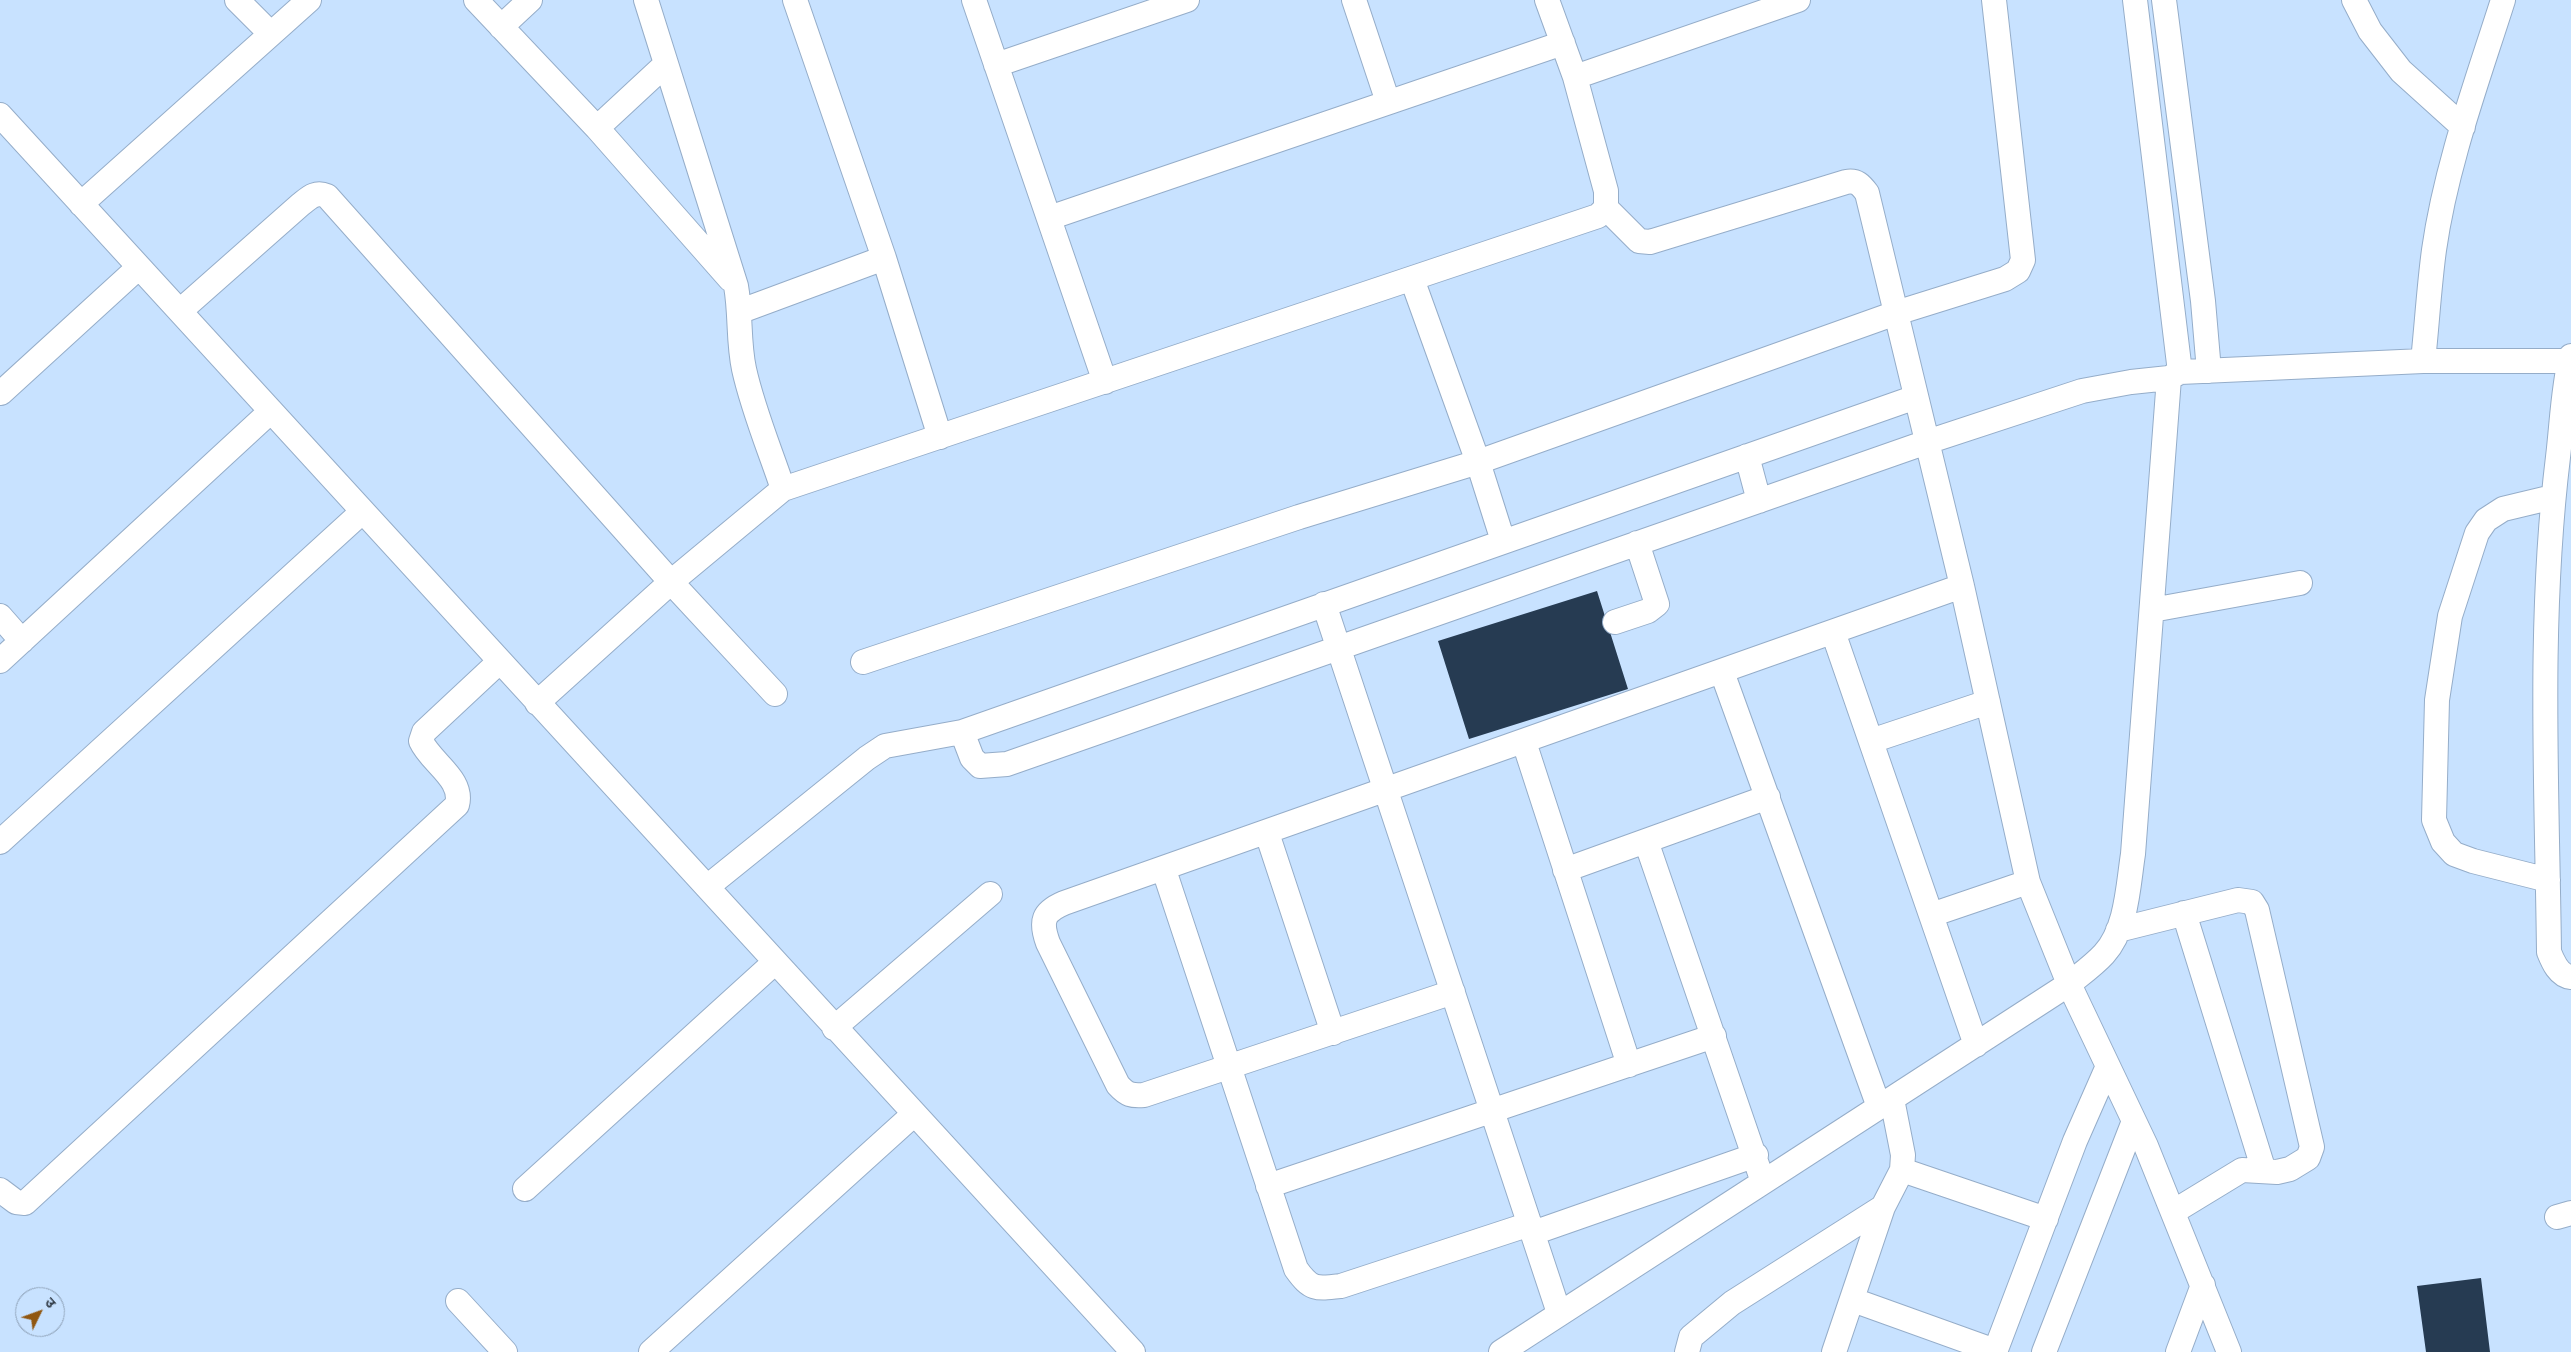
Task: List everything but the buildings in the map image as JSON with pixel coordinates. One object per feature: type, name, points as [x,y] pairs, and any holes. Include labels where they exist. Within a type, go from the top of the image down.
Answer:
[{"type":"street","points":[[238,0],[271,34]]},
{"type":"street","points":[[81,204],[309,0]]},
{"type":"street","points":[[476,0],[597,128],[736,286]]},
{"type":"street","points":[[501,27],[530,0]]},
{"type":"street","points":[[646,0],[736,286],[741,311],[739,339],[744,370],[783,490]]},
{"type":"street","points":[[795,0],[884,258],[940,437]]},
{"type":"street","points":[[974,0],[1105,382]]},
{"type":"street","points":[[996,65],[1152,6],[1187,0]]},
{"type":"street","points":[[1354,0],[1388,102]]},
{"type":"street","points":[[1547,0],[1574,77],[1606,191],[1606,208],[1639,241],[1650,242],[1853,180],[1860,183],[1867,193],[1962,586],[2028,882],[2068,984],[2134,1121],[2174,1212],[2229,1352]]},
{"type":"street","points":[[1574,77],[1759,6],[1798,0]]},
{"type":"street","points":[[863,662],[1299,517],[1478,462],[1896,313],[2005,279],[2018,271],[2023,260],[1994,0]]},
{"type":"street","points":[[1501,1352],[2068,984],[2105,953],[2118,930],[2126,901],[2133,854],[2152,610],[2174,375],[2135,0]]},
{"type":"street","points":[[2164,0],[2203,301],[2209,371]]},
{"type":"street","points":[[2354,0],[2370,31],[2401,71],[2463,127]]},
{"type":"street","points":[[2424,361],[2434,250],[2463,127],[2503,0]]},
{"type":"street","points":[[1050,218],[1563,43]]},
{"type":"street","points":[[597,128],[666,64]]},
{"type":"street","points":[[0,115],[1132,1352]]},
{"type":"street","points":[[180,311],[312,195],[320,193],[327,196],[671,582],[775,694]]},
{"type":"street","points":[[537,704],[671,582],[783,490],[1598,216],[1606,208]]},
{"type":"street","points":[[741,311],[884,258]]},
{"type":"street","points":[[0,393],[139,267]]},
{"type":"street","points":[[1412,279],[1478,462],[1503,541]]},
{"type":"street","points":[[962,732],[972,758],[980,766],[1007,764],[1927,442],[2082,391],[2209,371],[2424,361],[2571,360],[2553,497],[2547,597],[2548,952],[2555,966],[2566,976],[2571,977]]},
{"type":"street","points":[[707,887],[879,750],[902,742],[962,732],[1916,397]]},
{"type":"street","points":[[0,661],[271,411]]},
{"type":"street","points":[[1747,456],[1760,500]]},
{"type":"street","points":[[2548,880],[2473,861],[2454,854],[2443,842],[2434,820],[2437,700],[2450,616],[2477,533],[2486,520],[2503,509],[2553,497]]},
{"type":"street","points":[[0,842],[362,512]]},
{"type":"street","points":[[1615,622],[1648,611],[1656,604],[1637,543]]},
{"type":"street","points":[[2152,610],[2300,583]]},
{"type":"street","points":[[1453,992],[1229,1068],[1144,1095],[1133,1096],[1125,1093],[1118,1085],[1044,930],[1045,916],[1053,908],[1962,586]]},
{"type":"street","points":[[1324,604],[1559,1313]]},
{"type":"street","points":[[0,616],[22,641]]},
{"type":"street","points":[[1833,632],[1976,1045]]},
{"type":"street","points":[[0,1190],[16,1202],[25,1203],[457,805],[460,796],[458,788],[425,749],[421,741],[424,732],[499,662]]},
{"type":"street","points":[[1722,672],[1886,1103],[1903,1154],[1902,1170],[1883,1207],[1834,1352]]},
{"type":"street","points":[[1871,741],[1988,702]]},
{"type":"street","points":[[1524,742],[1629,1064]]},
{"type":"street","points":[[1565,870],[1768,797]]},
{"type":"street","points":[[1267,833],[1334,1032]]},
{"type":"street","points":[[1646,841],[1756,1155],[1763,1182]]},
{"type":"street","points":[[1164,870],[1296,1269],[1307,1284],[1318,1288],[1340,1286],[1531,1228],[1756,1155]]},
{"type":"street","points":[[1931,914],[2028,882]]},
{"type":"street","points":[[834,1028],[990,894]]},
{"type":"street","points":[[2118,930],[2246,900],[2252,902],[2257,910],[2312,1147],[2308,1158],[2302,1164],[2284,1170],[2242,1170],[2174,1212]]},
{"type":"street","points":[[2184,913],[2264,1171]]},
{"type":"street","points":[[526,1189],[774,963]]},
{"type":"street","points":[[1268,1186],[1714,1036]]},
{"type":"street","points":[[1853,1300],[1995,1351],[2108,1066]]},
{"type":"street","points":[[651,1352],[914,1114]]},
{"type":"street","points":[[2044,1352],[2134,1121]]},
{"type":"street","points":[[1902,1170],[2046,1219]]},
{"type":"street","points":[[1687,1352],[1691,1337],[1732,1303],[1883,1207]]},
{"type":"street","points":[[2178,1352],[2203,1285]]},
{"type":"street","points":[[458,1301],[505,1352]]}]
